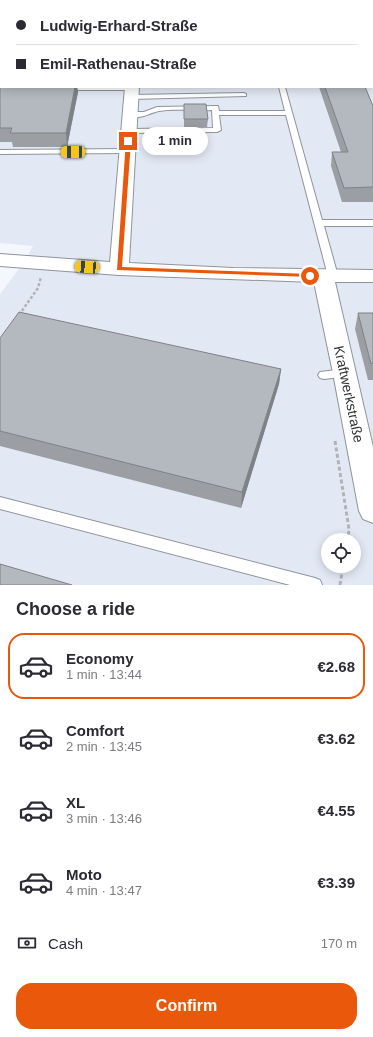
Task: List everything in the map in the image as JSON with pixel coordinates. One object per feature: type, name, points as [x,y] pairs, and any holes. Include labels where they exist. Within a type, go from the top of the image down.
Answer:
[{"type":"street","points":[[119,269],[132,91]]},
{"type":"street","points":[[0,260],[119,269],[328,276],[373,276]]},
{"type":"street","name":"Kraftwerkstraße","points":[[328,276],[335,374],[373,511]]},
{"type":"lane","points":[[59,89],[97,88],[132,91],[154,96],[244,95]]},
{"type":"lane","points":[[154,88],[154,96]]},
{"type":"lane","points":[[282,88],[318,223],[328,276]]},
{"type":"lane","points":[[129,131],[217,130],[214,108],[164,108],[145,114],[130,114]]},
{"type":"lane","points":[[215,113],[289,112]]},
{"type":"lane","points":[[0,152],[127,151]]},
{"type":"lane","points":[[318,223],[373,223]]},
{"type":"lane","points":[[0,503],[315,585]]},
{"type":"path","points":[[16,319],[38,288],[41,276]]},
{"type":"path","points":[[340,585],[343,573]]},
{"type":"shaded area","points":[[0,88],[373,88],[373,585],[0,585],[0,294],[24,262],[33,246],[0,243]]},
{"type":"building","points":[[0,88],[75,88],[66,133],[10,133],[12,128],[0,128]]},
{"type":"building","points":[[325,88],[365,88],[373,106],[373,187],[344,188],[332,152],[348,152]]},
{"type":"building","points":[[184,104],[206,104],[208,119],[184,119]]},
{"type":"building","points":[[19,312],[281,369],[242,492],[0,431],[0,338]]},
{"type":"building","points":[[358,313],[373,313],[373,363],[371,364]]},
{"type":"building","points":[[0,564],[72,585],[0,585]]},
{"type":"route","points":[[128,141],[119,269],[310,276]]}]
